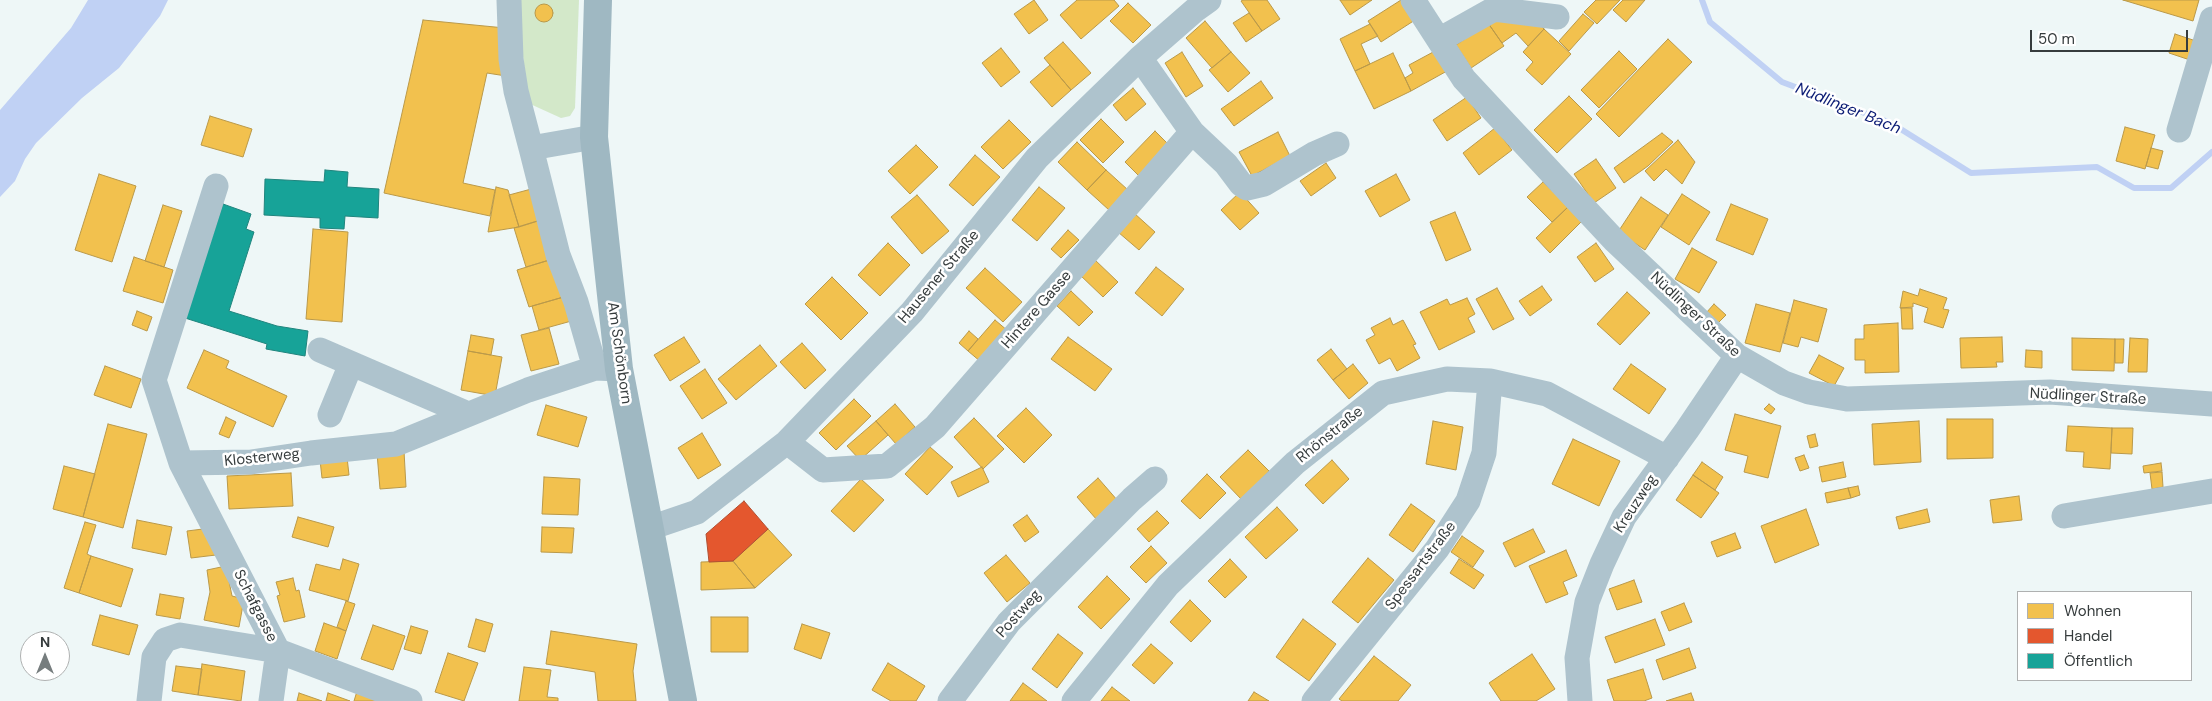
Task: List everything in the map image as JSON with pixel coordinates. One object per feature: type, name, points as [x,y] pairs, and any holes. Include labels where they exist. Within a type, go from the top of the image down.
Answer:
[{"type":"main road","name":"Am Schönborn","points":[[598,0],[594,137],[607,368],[650,528],[683,701]]},
{"type":"street","points":[[509,0],[511,59],[516,91],[558,255],[576,302],[607,368]]},
{"type":"street","name":"Hausener Straße","points":[[650,528],[697,512],[787,442],[912,312],[1036,158],[1140,58],[1209,0]]},
{"type":"street","name":"Nüdlinger Straße","points":[[1413,0],[1464,79],[1615,241],[1737,356],[1784,383],[1809,392],[1847,400],[2050,392],[2212,404]]},
{"type":"street","points":[[1439,40],[1494,9],[1557,18]]},
{"type":"street","points":[[2179,130],[2212,19]]},
{"type":"street","points":[[1140,58],[1192,132],[1226,164],[1241,184],[1247,188],[1264,184],[1314,154],[1337,144]]},
{"type":"street","name":"Hintere Gasse","points":[[787,442],[823,470],[887,466],[935,427],[1192,132]]},
{"type":"street","points":[[531,148],[594,137]]},
{"type":"street","points":[[181,463],[154,380],[216,186]]},
{"type":"street","points":[[320,350],[468,414]]},
{"type":"street","name":"Kreuzweg","points":[[1580,701],[1576,658],[1587,602],[1624,517],[1737,356]]},
{"type":"street","points":[[330,415],[351,364]]},
{"type":"street","name":"Klosterweg","points":[[181,463],[251,462],[310,452],[396,444],[528,390],[607,368]]},
{"type":"street","name":"Rhönstraße","points":[[1074,701],[1168,585],[1295,463],[1383,393],[1447,379],[1490,381],[1547,394],[1667,458]]},
{"type":"street","name":"Spessartstraße","points":[[1314,701],[1437,549],[1468,501],[1484,453],[1490,381]]},
{"type":"street","name":"Schafgasse","points":[[181,463],[278,651],[410,701]]},
{"type":"street","name":"Postweg","points":[[950,701],[1008,622],[1154,479]]},
{"type":"street","points":[[2064,516],[2212,491]]},
{"type":"street","points":[[149,701],[154,657],[165,640],[180,635],[278,651],[271,701]]},
{"type":"green space","points":[[517,0],[579,0],[575,108],[570,116],[561,118],[528,103]]},
{"type":"water","points":[[88,0],[168,0],[160,16],[119,68],[82,98],[36,143],[25,159],[15,181],[0,197],[0,110],[71,28]]},
{"type":"building: Wohnen","points":[[1034,0],[1048,20],[1029,34],[1014,14]]},
{"type":"building: Wohnen","points":[[1077,0],[1114,0],[1119,6],[1081,39],[1060,15]]},
{"type":"building: Wohnen","points":[[1267,0],[1280,19],[1262,31],[1241,1]]},
{"type":"building: Wohnen","points":[[1340,0],[1372,0],[1350,15]]},
{"type":"building: Wohnen","points":[[1401,0],[1415,20],[1381,42],[1368,21]]},
{"type":"building: Wohnen","points":[[1596,0],[1620,0],[1597,24],[1584,12]]},
{"type":"building: Wohnen","points":[[1623,0],[1645,0],[1626,22],[1613,10]]},
{"type":"building: Wohnen","points":[[2123,0],[2199,0],[2193,21]]},
{"type":"building: Wohnen","points":[[1128,3],[1151,25],[1133,43],[1110,21]]},
{"type":"building: Wohnen","points":[[540,4],[548,4],[553,9],[551,20],[540,22],[535,17],[535,9]]},
{"type":"building: Wohnen","points":[[1249,13],[1262,31],[1246,42],[1233,23]]},
{"type":"building: Wohnen","points":[[1583,14],[1594,23],[1569,51],[1559,41]]},
{"type":"building: Wohnen","points":[[1500,16],[1536,21],[1544,29],[1528,46],[1516,33],[1502,43],[1488,23]]},
{"type":"building: Wohnen","points":[[423,20],[505,28],[506,76],[487,73],[463,183],[495,190],[490,216],[384,193]]},
{"type":"building: Wohnen","points":[[1205,21],[1231,52],[1212,68],[1186,38]]},
{"type":"building: Wohnen","points":[[1488,23],[1504,46],[1471,68],[1456,45]]},
{"type":"building: Wohnen","points":[[1370,24],[1378,36],[1361,44],[1370,64],[1355,71],[1340,39]]},
{"type":"building: Wohnen","points":[[1544,29],[1571,54],[1542,85],[1526,70],[1533,62],[1523,52]]},
{"type":"building: Wohnen","points":[[2175,34],[2196,41],[2190,60],[2169,53]]},
{"type":"building: Wohnen","points":[[1668,39],[1692,62],[1619,137],[1596,114]]},
{"type":"building: Wohnen","points":[[1063,42],[1091,73],[1071,90],[1044,58]]},
{"type":"building: Wohnen","points":[[1001,48],[1020,72],[1001,87],[982,63]]},
{"type":"building: Wohnen","points":[[1435,51],[1447,71],[1411,91],[1405,78],[1413,73],[1409,65]]},
{"type":"building: Wohnen","points":[[1619,51],[1637,69],[1599,108],[1581,90]]},
{"type":"building: Wohnen","points":[[1182,52],[1203,86],[1186,97],[1165,63]]},
{"type":"building: Wohnen","points":[[1231,52],[1250,73],[1228,92],[1209,70]]},
{"type":"building: Wohnen","points":[[1393,53],[1411,91],[1374,109],[1355,71]]},
{"type":"building: Wohnen","points":[[1050,65],[1071,90],[1052,107],[1030,82]]},
{"type":"building: Wohnen","points":[[1261,81],[1273,98],[1234,126],[1221,109]]},
{"type":"building: Wohnen","points":[[1133,88],[1146,104],[1126,121],[1113,105]]},
{"type":"building: Wohnen","points":[[1569,96],[1592,119],[1557,153],[1534,130]]},
{"type":"building: Wohnen","points":[[1467,97],[1481,118],[1447,141],[1433,120]]},
{"type":"building: Wohnen","points":[[210,116],[252,129],[243,157],[201,145]]},
{"type":"building: Wohnen","points":[[1101,119],[1124,142],[1103,163],[1080,140]]},
{"type":"building: Wohnen","points":[[1009,120],[1031,142],[1003,169],[981,147]]},
{"type":"building: Wohnen","points":[[2125,127],[2155,135],[2145,169],[2116,161]]},
{"type":"building: Wohnen","points":[[1495,128],[1512,150],[1479,175],[1463,153]]},
{"type":"building: Wohnen","points":[[1155,131],[1169,145],[1139,176],[1125,162]]},
{"type":"building: Wohnen","points":[[1278,132],[1290,156],[1252,176],[1239,152]]},
{"type":"building: Wohnen","points":[[1662,133],[1673,142],[1648,166],[1624,183],[1614,168]]},
{"type":"building: Wohnen","points":[[1678,140],[1695,162],[1682,184],[1666,169],[1654,181],[1645,171]]},
{"type":"building: Wohnen","points":[[1077,142],[1106,170],[1087,190],[1058,162]]},
{"type":"building: Wohnen","points":[[916,145],[938,167],[910,194],[888,171]]},
{"type":"building: Wohnen","points":[[2151,148],[2163,151],[2158,169],[2146,166]]},
{"type":"building: Wohnen","points":[[975,155],[1000,177],[973,206],[949,185]]},
{"type":"building: Wohnen","points":[[1596,159],[1616,188],[1594,203],[1574,174]]},
{"type":"building: Wohnen","points":[[1326,163],[1336,178],[1311,196],[1300,181]]},
{"type":"building: Wohnen","points":[[1106,170],[1128,190],[1109,210],[1087,190]]},
{"type":"building: Wohnen","points":[[99,174],[136,186],[112,262],[75,250]]},
{"type":"building: Wohnen","points":[[1396,174],[1410,200],[1380,217],[1365,191]]},
{"type":"building: Wohnen","points":[[1543,182],[1568,207],[1552,222],[1527,197]]},
{"type":"building: Wohnen","points":[[496,187],[508,190],[519,227],[488,232]]},
{"type":"building: Wohnen","points":[[1039,187],[1065,208],[1037,241],[1012,220]]},
{"type":"building: Wohnen","points":[[535,188],[544,219],[519,227],[509,195]]},
{"type":"building: Wohnen","points":[[1240,192],[1259,213],[1240,230],[1221,210]]},
{"type":"building: Wohnen","points":[[1682,194],[1710,212],[1689,245],[1661,227]]},
{"type":"building: Wohnen","points":[[917,195],[949,231],[922,254],[891,217]]},
{"type":"building: Wohnen","points":[[1641,197],[1668,215],[1645,250],[1618,232]]},
{"type":"building: Wohnen","points":[[1731,204],[1768,219],[1753,255],[1716,240]]},
{"type":"building: Wohnen","points":[[163,205],[182,211],[164,267],[145,261]]},
{"type":"building: Wohnen","points":[[1568,207],[1582,221],[1550,253],[1536,238]]},
{"type":"building: Wohnen","points":[[1455,212],[1471,250],[1446,261],[1430,222]]},
{"type":"building: Wohnen","points":[[1134,213],[1155,232],[1139,250],[1118,232]]},
{"type":"building: Wohnen","points":[[544,219],[556,258],[526,267],[514,228]]},
{"type":"building: Wohnen","points":[[313,229],[348,232],[342,322],[306,319]]},
{"type":"building: Wohnen","points":[[1068,230],[1079,240],[1061,258],[1051,249]]},
{"type":"building: Wohnen","points":[[888,243],[910,265],[880,296],[858,275]]},
{"type":"building: Wohnen","points":[[1596,243],[1614,269],[1595,282],[1577,257]]},
{"type":"building: Wohnen","points":[[1692,248],[1717,262],[1699,293],[1675,279]]},
{"type":"building: Wohnen","points":[[134,257],[173,270],[163,303],[123,291]]},
{"type":"building: Wohnen","points":[[556,258],[567,296],[529,307],[517,270]]},
{"type":"building: Wohnen","points":[[1094,259],[1118,282],[1103,297],[1079,274]]},
{"type":"building: Wohnen","points":[[1156,267],[1184,289],[1162,316],[1135,293]]},
{"type":"building: Wohnen","points":[[985,268],[1022,302],[1003,322],[966,288]]},
{"type":"building: Wohnen","points":[[832,277],[868,313],[841,340],[805,304]]},
{"type":"building: Wohnen","points":[[1542,286],[1552,300],[1530,316],[1519,301]]},
{"type":"building: Wohnen","points":[[1497,288],[1514,319],[1493,330],[1476,299]]},
{"type":"building: Wohnen","points":[[1920,289],[1947,298],[1943,309],[1949,310],[1943,328],[1924,322],[1928,308],[1913,303],[1913,307],[1900,308],[1903,291],[1918,296]]},
{"type":"building: Wohnen","points":[[1071,291],[1093,312],[1079,326],[1057,306]]},
{"type":"building: Wohnen","points":[[1627,292],[1650,313],[1620,345],[1597,324]]},
{"type":"building: Wohnen","points":[[567,296],[575,320],[539,330],[532,306]]},
{"type":"building: Wohnen","points":[[1467,298],[1475,314],[1468,318],[1475,332],[1439,350],[1420,312],[1447,299],[1450,305]]},
{"type":"building: Wohnen","points":[[1794,300],[1827,309],[1818,342],[1801,337],[1798,347],[1783,343]]},
{"type":"building: Wohnen","points":[[1714,304],[1726,315],[1718,323],[1706,313]]},
{"type":"building: Wohnen","points":[[1756,304],[1790,313],[1780,352],[1745,343]]},
{"type":"building: Wohnen","points":[[1901,308],[1912,308],[1913,329],[1902,329]]},
{"type":"building: Wohnen","points":[[137,311],[152,317],[147,331],[132,325]]},
{"type":"building: Wohnen","points":[[1390,318],[1393,325],[1403,320],[1416,344],[1413,345],[1420,358],[1397,371],[1390,358],[1379,364],[1366,340],[1375,335],[1371,328]]},
{"type":"building: Wohnen","points":[[995,320],[1008,331],[981,362],[968,351]]},
{"type":"building: Wohnen","points":[[1898,323],[1899,372],[1865,373],[1865,360],[1855,360],[1855,339],[1864,339],[1864,325]]},
{"type":"building: Wohnen","points":[[549,328],[559,364],[531,371],[521,335]]},
{"type":"building: Wohnen","points":[[969,331],[978,339],[968,351],[959,343]]},
{"type":"building: Wohnen","points":[[471,335],[494,339],[491,355],[468,351]]},
{"type":"building: Wohnen","points":[[684,337],[700,362],[670,381],[654,355]]},
{"type":"building: Wohnen","points":[[1068,337],[1112,369],[1095,391],[1051,359]]},
{"type":"building: Wohnen","points":[[2002,337],[2003,362],[1996,362],[1997,367],[1961,368],[1960,338]]},
{"type":"building: Wohnen","points":[[2072,338],[2115,339],[2114,371],[2072,370]]},
{"type":"building: Wohnen","points":[[2130,338],[2148,339],[2147,372],[2128,372]]},
{"type":"building: Wohnen","points":[[2115,339],[2124,339],[2123,363],[2115,363]]},
{"type":"building: Wohnen","points":[[802,343],[826,370],[805,389],[780,362]]},
{"type":"building: Wohnen","points":[[760,345],[777,366],[736,400],[718,379]]},
{"type":"building: Wohnen","points":[[1331,349],[1347,369],[1333,380],[1317,360]]},
{"type":"building: Wohnen","points":[[204,350],[229,361],[226,368],[287,396],[273,427],[187,388]]},
{"type":"building: Wohnen","points":[[2026,350],[2042,351],[2042,368],[2025,367]]},
{"type":"building: Wohnen","points":[[468,351],[502,357],[495,396],[461,390]]},
{"type":"building: Wohnen","points":[[1819,355],[1844,368],[1834,386],[1809,373]]},
{"type":"building: Wohnen","points":[[1353,364],[1368,383],[1349,399],[1333,380]]},
{"type":"building: Wohnen","points":[[1631,364],[1666,389],[1649,414],[1613,389]]},
{"type":"building: Wohnen","points":[[105,366],[141,379],[131,408],[94,395]]},
{"type":"building: Wohnen","points":[[705,369],[727,403],[702,419],[680,386]]},
{"type":"building: Wohnen","points":[[854,399],[871,416],[836,450],[819,433]]},
{"type":"building: Wohnen","points":[[895,404],[915,427],[896,444],[876,421]]},
{"type":"building: Wohnen","points":[[1769,404],[1775,409],[1771,414],[1764,409]]},
{"type":"building: Wohnen","points":[[546,405],[587,417],[578,447],[537,435]]},
{"type":"building: Wohnen","points":[[1026,408],[1052,435],[1024,463],[997,436]]},
{"type":"building: Wohnen","points":[[1735,414],[1781,426],[1768,478],[1744,472],[1748,456],[1725,450]]},
{"type":"building: Wohnen","points":[[226,417],[236,422],[229,438],[219,434]]},
{"type":"building: Wohnen","points":[[974,418],[1004,449],[983,469],[954,437]]},
{"type":"building: Wohnen","points":[[1947,419],[1993,419],[1993,458],[1947,459]]},
{"type":"building: Wohnen","points":[[876,421],[888,435],[860,460],[847,446]]},
{"type":"building: Wohnen","points":[[1433,421],[1463,427],[1456,470],[1426,464]]},
{"type":"building: Wohnen","points":[[1919,421],[1921,462],[1874,465],[1872,424]]},
{"type":"building: Wohnen","points":[[108,424],[147,434],[123,528],[83,517]]},
{"type":"building: Wohnen","points":[[2068,426],[2112,428],[2110,469],[2083,467],[2084,452],[2066,451]]},
{"type":"building: Wohnen","points":[[2112,428],[2133,428],[2132,454],[2111,453]]},
{"type":"building: Wohnen","points":[[702,433],[721,465],[698,479],[678,448]]},
{"type":"building: Wohnen","points":[[1815,434],[1818,446],[1810,448],[1807,436]]},
{"type":"building: Wohnen","points":[[1573,439],[1620,461],[1599,506],[1552,484]]},
{"type":"building: Wohnen","points":[[930,447],[953,467],[927,495],[905,474]]},
{"type":"building: Wohnen","points":[[1248,450],[1269,471],[1241,499],[1220,477]]},
{"type":"building: Wohnen","points":[[404,451],[406,487],[380,489],[377,453]]},
{"type":"building: Wohnen","points":[[1804,455],[1809,468],[1800,471],[1795,458]]},
{"type":"building: Wohnen","points":[[347,457],[349,475],[322,478],[320,460]]},
{"type":"building: Wohnen","points":[[1332,460],[1349,479],[1323,504],[1305,485]]},
{"type":"building: Wohnen","points":[[1702,462],[1723,477],[1715,490],[1693,475]]},
{"type":"building: Wohnen","points":[[1843,462],[1846,477],[1822,482],[1819,467]]},
{"type":"building: Wohnen","points":[[2161,463],[2162,471],[2144,473],[2143,466]]},
{"type":"building: Wohnen","points":[[64,466],[95,474],[83,517],[53,509]]},
{"type":"building: Wohnen","points":[[982,467],[989,482],[958,497],[951,482]]},
{"type":"building: Wohnen","points":[[2162,472],[2163,487],[2152,489],[2150,473]]},
{"type":"building: Wohnen","points":[[291,473],[293,506],[229,509],[227,476]]},
{"type":"building: Wohnen","points":[[1207,474],[1226,493],[1200,519],[1181,501]]},
{"type":"building: Wohnen","points":[[1693,475],[1719,493],[1701,518],[1676,500]]},
{"type":"building: Wohnen","points":[[544,477],[580,479],[578,515],[542,514]]},
{"type":"building: Wohnen","points":[[1098,478],[1118,501],[1097,520],[1077,497]]},
{"type":"building: Wohnen","points":[[861,479],[884,500],[854,532],[831,511]]},
{"type":"building: Wohnen","points":[[1858,486],[1860,495],[1851,498],[1848,488]]},
{"type":"building: Wohnen","points":[[1848,488],[1851,498],[1827,503],[1825,493]]},
{"type":"building: Wohnen","points":[[2019,496],[2022,520],[1993,523],[1990,500]]},
{"type":"building: Wohnen","points":[[1411,504],[1435,521],[1413,552],[1389,535]]},
{"type":"building: Wohnen","points":[[1277,507],[1298,530],[1266,559],[1245,537]]},
{"type":"building: Wohnen","points":[[1806,509],[1819,545],[1775,563],[1761,526]]},
{"type":"building: Wohnen","points":[[1927,509],[1930,522],[1899,529],[1896,517]]},
{"type":"building: Wohnen","points":[[1157,511],[1169,523],[1149,542],[1137,529]]},
{"type":"building: Wohnen","points":[[1027,515],[1039,532],[1025,542],[1013,525]]},
{"type":"building: Wohnen","points":[[298,517],[334,527],[328,547],[292,537]]},
{"type":"building: Wohnen","points":[[137,520],[172,527],[166,555],[132,548]]},
{"type":"building: Wohnen","points":[[85,522],[96,525],[87,554],[91,556],[79,593],[64,588]]},
{"type":"building: Wohnen","points":[[542,527],[574,528],[572,553],[541,552]]},
{"type":"building: Wohnen","points":[[211,528],[216,555],[191,558],[187,531]]},
{"type":"building: Wohnen","points":[[768,529],[792,555],[755,588],[733,561]]},
{"type":"building: Wohnen","points":[[1533,529],[1545,552],[1515,567],[1503,543]]},
{"type":"building: Wohnen","points":[[1735,533],[1741,548],[1717,557],[1711,542]]},
{"type":"building: Wohnen","points":[[1462,536],[1484,551],[1473,567],[1451,552]]},
{"type":"building: Wohnen","points":[[1151,546],[1167,563],[1146,583],[1130,567]]},
{"type":"building: Wohnen","points":[[1566,550],[1577,576],[1563,582],[1568,594],[1546,603],[1529,566]]},
{"type":"building: Wohnen","points":[[1006,555],[1030,583],[1007,602],[984,573]]},
{"type":"building: Wohnen","points":[[91,556],[133,569],[121,607],[79,593]]},
{"type":"building: Wohnen","points":[[1368,558],[1394,580],[1358,623],[1332,602]]},
{"type":"building: Wohnen","points":[[343,559],[359,564],[348,601],[309,590],[316,564],[340,570]]},
{"type":"building: Wohnen","points":[[1230,559],[1247,577],[1225,598],[1208,581]]},
{"type":"building: Wohnen","points":[[1459,559],[1484,575],[1474,589],[1450,573]]},
{"type":"building: Wohnen","points":[[733,561],[755,588],[701,590],[701,562]]},
{"type":"building: Wohnen","points":[[226,566],[232,596],[244,599],[239,627],[204,620],[210,592],[207,570]]},
{"type":"building: Wohnen","points":[[1107,576],[1130,599],[1101,629],[1078,607]]},
{"type":"building: Wohnen","points":[[293,578],[296,591],[299,590],[305,617],[284,622],[277,596],[280,595],[276,582]]},
{"type":"building: Wohnen","points":[[1634,580],[1642,602],[1617,610],[1609,589]]},
{"type":"building: Wohnen","points":[[160,594],[184,598],[180,619],[156,615]]},
{"type":"building: Wohnen","points":[[1190,600],[1211,621],[1191,642],[1170,622]]},
{"type":"building: Wohnen","points":[[346,601],[355,604],[346,631],[337,627]]},
{"type":"building: Wohnen","points":[[1684,603],[1692,622],[1669,631],[1661,612]]},
{"type":"building: Wohnen","points":[[100,615],[138,625],[129,655],[92,645]]},
{"type":"building: Wohnen","points":[[711,617],[748,617],[748,652],[711,652]]},
{"type":"building: Wohnen","points":[[476,619],[493,624],[485,652],[468,647]]},
{"type":"building: Wohnen","points":[[1303,619],[1336,644],[1309,681],[1276,657]]},
{"type":"building: Wohnen","points":[[1655,619],[1665,645],[1615,663],[1605,637]]},
{"type":"building: Wohnen","points":[[324,623],[346,631],[337,659],[315,651]]},
{"type":"building: Wohnen","points":[[802,624],[830,633],[821,659],[794,649]]},
{"type":"building: Wohnen","points":[[373,625],[405,636],[393,670],[361,659]]},
{"type":"building: Wohnen","points":[[411,626],[428,631],[421,654],[404,649]]},
{"type":"building: Wohnen","points":[[551,631],[637,644],[633,671],[636,701],[598,701],[595,672],[546,664]]},
{"type":"building: Wohnen","points":[[1058,634],[1083,653],[1057,688],[1032,669]]},
{"type":"building: Wohnen","points":[[1151,644],[1173,663],[1154,684],[1132,665]]},
{"type":"building: Wohnen","points":[[1689,648],[1696,668],[1663,680],[1656,660]]},
{"type":"building: Wohnen","points":[[448,653],[478,663],[464,701],[435,692]]},
{"type":"building: Wohnen","points":[[1532,654],[1555,689],[1536,701],[1501,701],[1489,683]]},
{"type":"building: Wohnen","points":[[1374,656],[1411,685],[1398,701],[1342,701],[1339,699]]},
{"type":"building: Wohnen","points":[[888,663],[925,686],[916,701],[891,701],[872,690]]},
{"type":"building: Wohnen","points":[[202,664],[245,671],[241,701],[198,695]]},
{"type":"building: Wohnen","points":[[176,666],[202,669],[198,695],[172,691]]},
{"type":"building: Wohnen","points":[[524,667],[551,670],[547,697],[558,698],[558,701],[519,701]]},
{"type":"building: Wohnen","points":[[1643,669],[1652,698],[1644,701],[1614,701],[1607,680]]},
{"type":"building: Wohnen","points":[[1023,683],[1047,701],[1010,701]]},
{"type":"building: Wohnen","points":[[1112,687],[1130,701],[1101,701]]},
{"type":"building: Wohnen","points":[[358,688],[382,701],[354,701]]},
{"type":"building: Wohnen","points":[[1254,692],[1269,701],[1248,701]]},
{"type":"building: Wohnen","points":[[299,693],[322,701],[297,701]]},
{"type":"building: Wohnen","points":[[328,693],[350,701],[326,701]]},
{"type":"building: Wohnen","points":[[1691,693],[1694,701],[1666,701]]},
{"type":"building: Handel","points":[[744,501],[768,529],[733,561],[709,562],[706,534]]},
{"type":"building: Öffentlich","points":[[325,170],[348,172],[347,187],[379,189],[378,218],[345,216],[344,229],[320,228],[320,218],[264,215],[265,179],[324,182]]},
{"type":"building: Öffentlich","points":[[223,204],[251,214],[246,229],[254,232],[229,311],[277,326],[308,331],[305,356],[266,349],[267,344],[185,318]]},
{"type":"waterway","name":"Nüdlinger Bach","points":[[1702,0],[1710,22],[1782,82],[1891,123],[1971,173],[2097,167],[2134,188],[2171,188],[2212,152]]}]
